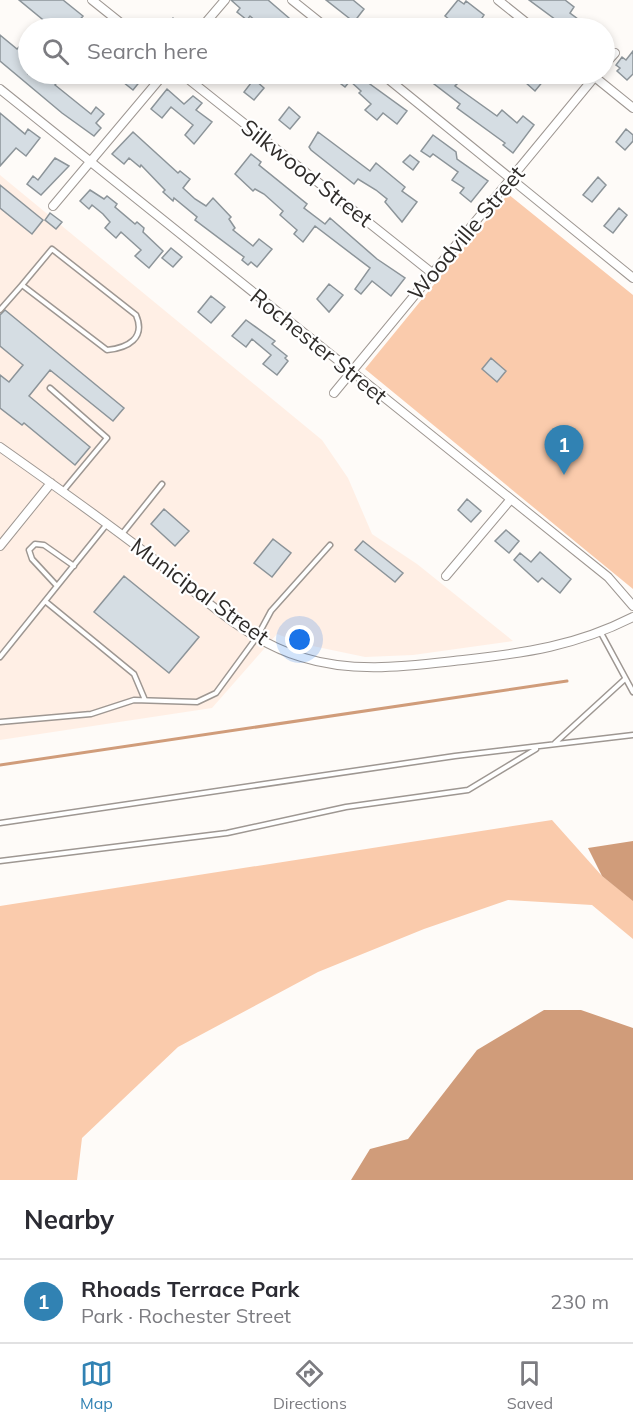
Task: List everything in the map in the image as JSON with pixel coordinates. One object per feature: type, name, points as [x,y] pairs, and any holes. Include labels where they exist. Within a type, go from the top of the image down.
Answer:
[{"type":"street","points":[[92,0],[114,18]]},
{"type":"street","points":[[210,18],[225,0]]},
{"type":"street","points":[[292,0],[314,18]]},
{"type":"street","points":[[498,0],[521,18]]},
{"type":"street","points":[[53,206],[156,84]]},
{"type":"street","name":"Silkwood Street","points":[[195,84],[432,273]]},
{"type":"street","points":[[394,84],[633,278]]},
{"type":"street","name":"Woodville Street","points":[[334,393],[511,179],[586,84]]},
{"type":"street","points":[[605,84],[633,108]]},
{"type":"street","name":"Rochester Street","points":[[0,89],[608,577],[633,606]]},
{"type":"street","name":"Municipal Street","points":[[0,447],[121,534],[257,637],[301,657],[344,667],[390,668],[537,651],[600,633],[633,617]]},
{"type":"street","points":[[0,546],[51,483]]},
{"type":"street","points":[[447,576],[511,499]]},
{"type":"lane","points":[[0,310],[52,249],[136,315],[140,323],[139,334],[133,342],[120,349],[107,350],[22,285]]},
{"type":"lane","points":[[50,388],[107,438],[63,492]]},
{"type":"lane","points":[[121,534],[162,484]]},
{"type":"lane","points":[[0,657],[107,524]]},
{"type":"lane","points":[[57,586],[32,559],[29,550],[35,544],[44,545],[74,566]]},
{"type":"lane","points":[[0,722],[91,714],[134,700],[196,702],[216,693],[257,637],[271,611],[330,545]]},
{"type":"lane","points":[[45,601],[134,674],[145,700]]},
{"type":"lane","points":[[600,633],[633,692]]},
{"type":"lane","points":[[553,744],[625,679]]},
{"type":"lane","points":[[0,823],[455,756],[633,735]]},
{"type":"lane","points":[[0,861],[227,833],[366,803],[468,790],[540,747]]},
{"type":"shaded area","points":[[0,175],[322,440],[348,478],[372,534],[417,564],[513,641],[413,655],[365,657],[303,644],[277,634],[212,708],[0,740]]},
{"type":"shaded area","points":[[508,194],[633,295],[633,589],[365,369]]},
{"type":"shaded area","points":[[552,820],[602,876],[633,900],[633,939],[592,905],[508,900],[424,929],[318,972],[178,1047],[82,1138],[77,1180],[0,1180],[0,906]]},
{"type":"shaded area","points":[[633,841],[633,901],[602,876],[588,848]]},
{"type":"shaded area","points":[[544,1010],[581,1010],[633,1028],[633,1180],[351,1180],[370,1149],[408,1139],[477,1050]]},
{"type":"building","points":[[19,0],[63,0],[83,16],[81,18],[41,18]]},
{"type":"building","points":[[231,0],[268,0],[289,18],[252,18],[250,16],[244,18],[237,12],[240,8]]},
{"type":"building","points":[[326,0],[353,0],[364,9],[357,18],[349,18]]},
{"type":"building","points":[[458,0],[464,4],[466,1],[484,15],[482,18],[448,18],[445,16]]},
{"type":"building","points":[[529,0],[565,0],[574,7],[570,13],[577,18],[553,18]]},
{"type":"building","points":[[0,35],[18,48],[18,76],[0,61]]},
{"type":"building","points":[[633,51],[633,74],[627,80],[617,71],[620,68],[616,65],[622,57],[626,60]]},
{"type":"building","points":[[27,84],[56,84],[91,114],[96,107],[104,114],[96,123],[101,128],[94,136]]},
{"type":"building","points":[[126,84],[138,84],[133,90]]},
{"type":"building","points":[[250,84],[260,84],[264,88],[254,100],[244,92]]},
{"type":"building","points":[[353,84],[370,84],[407,111],[397,124],[383,113],[377,120],[365,110],[371,104],[359,93],[361,91]]},
{"type":"building","points":[[434,84],[457,84],[455,86],[497,116],[502,110],[517,123],[523,116],[534,125],[513,153],[503,145],[505,143],[457,108],[460,104]]},
{"type":"building","points":[[527,84],[541,84],[535,91]]},
{"type":"building","points":[[167,89],[184,104],[193,96],[202,103],[196,110],[212,122],[194,144],[185,135],[193,125],[171,107],[162,118],[151,109]]},
{"type":"building","points":[[289,107],[300,117],[290,129],[279,120]]},
{"type":"building","points":[[0,113],[25,134],[28,129],[40,138],[26,156],[16,148],[0,166]]},
{"type":"building","points":[[626,129],[633,135],[633,141],[625,150],[616,142]]},
{"type":"building","points":[[133,132],[178,173],[180,171],[190,179],[183,188],[195,199],[206,206],[213,198],[231,217],[229,219],[235,228],[233,230],[253,246],[259,239],[272,249],[257,267],[251,262],[248,265],[242,260],[244,257],[195,220],[197,217],[174,198],[173,201],[141,165],[140,167],[129,158],[124,164],[112,154]]},
{"type":"building","points":[[318,132],[370,171],[376,163],[405,187],[402,191],[417,202],[402,222],[385,202],[387,199],[376,190],[358,179],[354,184],[311,150],[309,147]]},
{"type":"building","points":[[433,135],[456,152],[457,159],[488,181],[471,202],[460,193],[464,188],[452,180],[458,172],[433,154],[430,157],[421,151]]},
{"type":"building","points":[[251,154],[261,162],[259,165],[307,204],[304,208],[325,224],[330,218],[377,259],[405,278],[391,296],[372,281],[361,294],[355,289],[370,268],[315,226],[303,242],[294,234],[297,230],[280,215],[283,211],[264,194],[255,189],[253,191],[235,174]]},
{"type":"building","points":[[410,155],[419,162],[413,170],[403,162]]},
{"type":"building","points":[[55,158],[69,166],[41,195],[27,184],[33,176],[38,180]]},
{"type":"building","points":[[598,177],[606,185],[592,202],[583,195]]},
{"type":"building","points":[[0,185],[43,220],[32,234],[0,208]]},
{"type":"building","points":[[90,190],[104,199],[107,196],[117,204],[115,207],[135,224],[137,222],[144,228],[143,232],[163,251],[149,268],[135,256],[141,250],[121,232],[116,238],[105,228],[110,222],[103,214],[92,205],[89,209],[80,201]]},
{"type":"building","points":[[619,208],[627,215],[613,233],[604,226]]},
{"type":"building","points":[[50,213],[62,222],[56,229],[45,220]]},
{"type":"building","points":[[171,248],[182,257],[173,267],[162,258]]},
{"type":"building","points":[[329,284],[343,295],[329,312],[317,299]]},
{"type":"building","points":[[211,296],[225,307],[211,323],[198,312]]},
{"type":"building","points":[[5,310],[124,408],[113,421],[50,370],[29,396],[90,447],[75,465],[24,423],[22,425],[0,408],[0,375],[9,382],[23,365],[0,346],[0,315]]},
{"type":"building","points":[[246,320],[275,341],[272,344],[287,356],[285,358],[288,361],[277,375],[263,364],[271,355],[252,339],[246,347],[232,336]]},
{"type":"building","points":[[491,358],[506,371],[497,382],[482,369]]},
{"type":"building","points":[[467,499],[481,511],[471,522],[458,510]]},
{"type":"building","points":[[164,509],[189,531],[175,546],[151,524]]},
{"type":"building","points":[[506,530],[519,541],[509,553],[495,541]]},
{"type":"building","points":[[273,539],[291,553],[272,577],[254,563]]},
{"type":"building","points":[[363,541],[403,573],[395,582],[355,550]]},
{"type":"building","points":[[540,552],[571,579],[560,593],[542,578],[538,582],[514,560],[520,553],[531,562]]},
{"type":"building","points":[[124,576],[199,637],[169,673],[94,612]]},
{"type":"waterway","points":[[0,765],[567,681]]},
{"type":"place","name":"Rhoads Terrace Park","points":[[564,475]]}]
